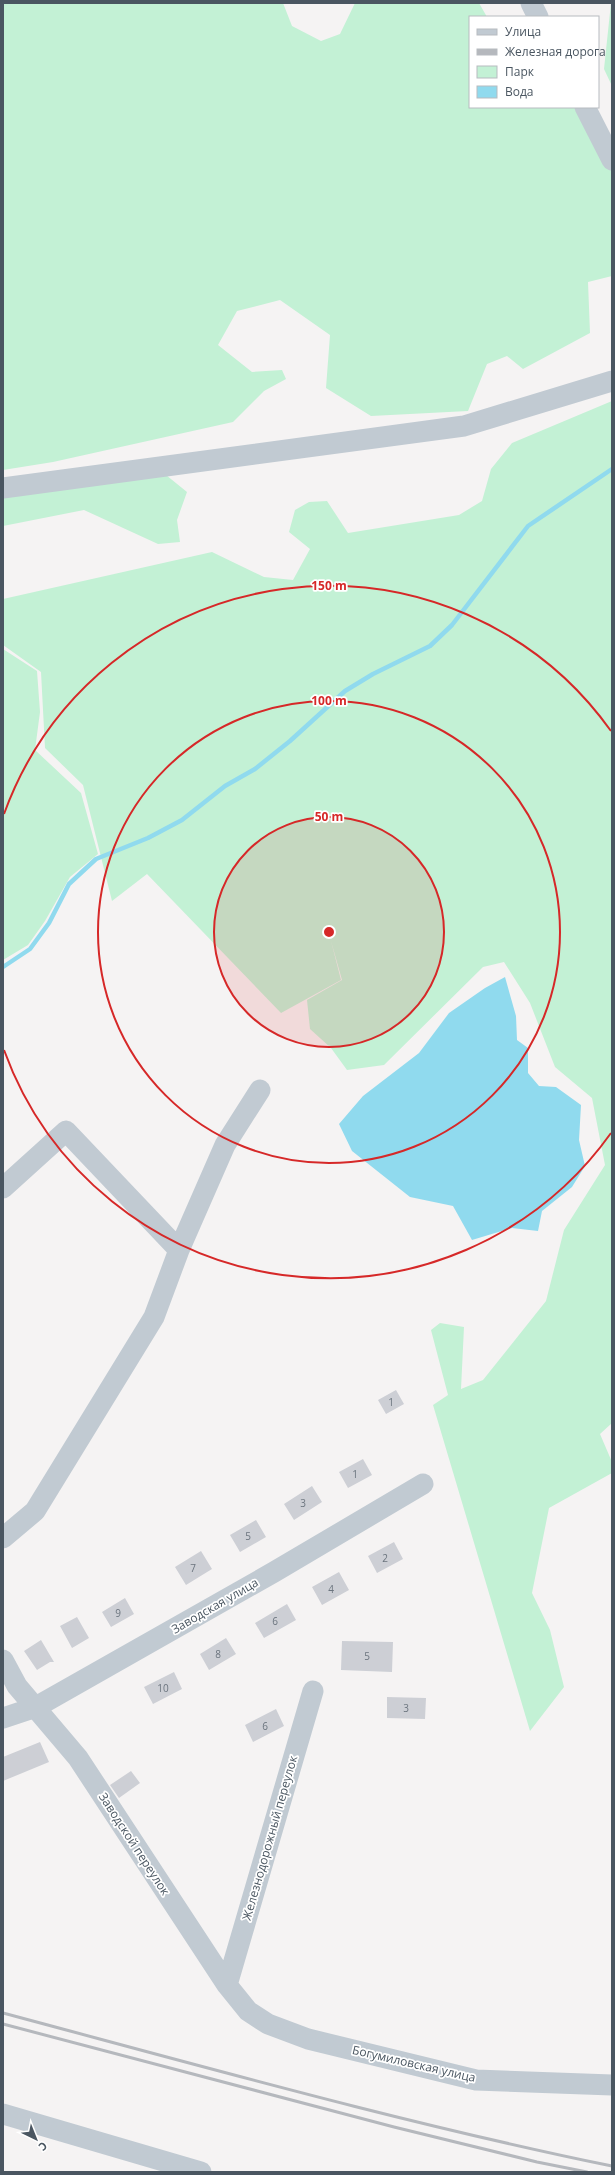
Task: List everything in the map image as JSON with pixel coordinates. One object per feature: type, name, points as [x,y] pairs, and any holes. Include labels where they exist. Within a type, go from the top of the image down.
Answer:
[{"type":"street","points":[[531,3],[538,16]]},
{"type":"street","points":[[586,108],[612,160]]},
{"type":"street","points":[[3,488],[464,426],[612,381]]},
{"type":"street","points":[[3,1538],[35,1511],[154,1318],[179,1250],[225,1145],[260,1090]]},
{"type":"street","points":[[3,1188],[66,1131],[179,1250]]},
{"type":"street","name":"Заводская улица","points":[[3,1718],[36,1707],[274,1572],[423,1484]]},
{"type":"street","name":"Заводской переулок","points":[[3,1660],[17,1686],[78,1758],[227,1985],[248,2011],[268,2024]]},
{"type":"street","name":"Железнодорожный переулок","points":[[227,1985],[313,1691]]},
{"type":"street","name":"Богумиловская улица","points":[[268,2024],[308,2039],[476,2080],[612,2085]]},
{"type":"street","points":[[3,2114],[188,2170]]},
{"type":"green space","points":[[3,3],[283,3],[292,26],[321,41],[340,34],[355,3],[479,3],[486,16],[469,16],[469,108],[579,108],[612,161],[612,276],[588,282],[590,333],[523,369],[507,356],[487,364],[468,411],[371,416],[326,388],[330,335],[280,300],[237,311],[218,345],[252,372],[282,370],[286,379],[264,391],[233,422],[53,462],[3,470]]},
{"type":"green space","points":[[612,3],[612,86],[604,69]]},
{"type":"green space","points":[[612,401],[612,1423],[600,1434],[612,1462],[612,1473],[549,1508],[532,1593],[550,1630],[564,1687],[530,1731],[433,1405],[448,1395],[431,1330],[440,1323],[464,1327],[461,1389],[483,1380],[546,1301],[564,1230],[605,1165],[592,1098],[555,1067],[530,1003],[504,962],[483,967],[384,1065],[347,1070],[331,1048],[310,1029],[307,1000],[342,980],[331,941],[341,980],[281,1013],[147,874],[112,901],[83,785],[45,748],[41,672],[3,645],[3,599],[212,552],[264,577],[293,580],[310,549],[289,532],[295,510],[309,502],[327,501],[348,533],[459,515],[482,501],[491,469],[512,443]]},
{"type":"green space","points":[[166,475],[187,492],[177,520],[180,542],[158,544],[84,510],[3,526],[3,495]]},
{"type":"green space","points":[[3,649],[37,671],[40,712],[35,750],[81,793],[98,854],[70,877],[45,921],[28,945],[3,960]]},
{"type":"water","points":[[505,977],[516,1016],[517,1040],[528,1048],[528,1073],[539,1086],[556,1087],[581,1105],[579,1140],[585,1166],[572,1187],[542,1211],[538,1231],[512,1228],[472,1240],[453,1206],[410,1197],[352,1151],[339,1124],[363,1096],[419,1053],[449,1013],[485,988]]},
{"type":"building","points":[[396,1390],[404,1404],[386,1414],[378,1400]]},
{"type":"building","points":[[363,1459],[372,1475],[348,1488],[339,1472]]},
{"type":"building","points":[[312,1486],[322,1502],[294,1520],[284,1504]]},
{"type":"building","points":[[256,1520],[266,1537],[240,1552],[230,1535]]},
{"type":"building","points":[[394,1542],[403,1559],[377,1573],[368,1556]]},
{"type":"building","points":[[201,1551],[212,1569],[186,1585],[175,1567]]},
{"type":"building","points":[[339,1572],[349,1590],[322,1605],[312,1587]]},
{"type":"building","points":[[125,1598],[134,1614],[111,1627],[102,1612]]},
{"type":"building","points":[[287,1604],[296,1620],[264,1638],[255,1623]]},
{"type":"building","points":[[77,1617],[89,1638],[72,1648],[60,1626]]},
{"type":"building","points":[[226,1638],[236,1654],[209,1670],[200,1654]]},
{"type":"building","points":[[41,1640],[54,1662],[50,1662],[37,1670],[24,1651]]},
{"type":"building","points":[[342,1641],[393,1642],[392,1672],[341,1670]]},
{"type":"building","points":[[174,1672],[182,1689],[153,1704],[144,1687]]},
{"type":"building","points":[[387,1697],[426,1698],[425,1719],[387,1718]]},
{"type":"building","points":[[276,1709],[284,1726],[253,1742],[245,1725]]},
{"type":"building","points":[[40,1742],[49,1762],[3,1781],[3,1757]]},
{"type":"building","points":[[131,1771],[140,1783],[119,1798],[110,1785]]},
{"type":"waterway","points":[[3,967],[30,949],[49,923],[69,884],[96,859],[148,838],[182,820],[225,786],[255,769],[290,741],[345,691],[373,674],[430,646],[452,625],[528,526],[612,469]]},
{"type":"railway","points":[[3,2013],[382,2113],[535,2150],[612,2166]]},
{"type":"railway","points":[[3,2024],[394,2127],[537,2162],[587,2172]]}]
